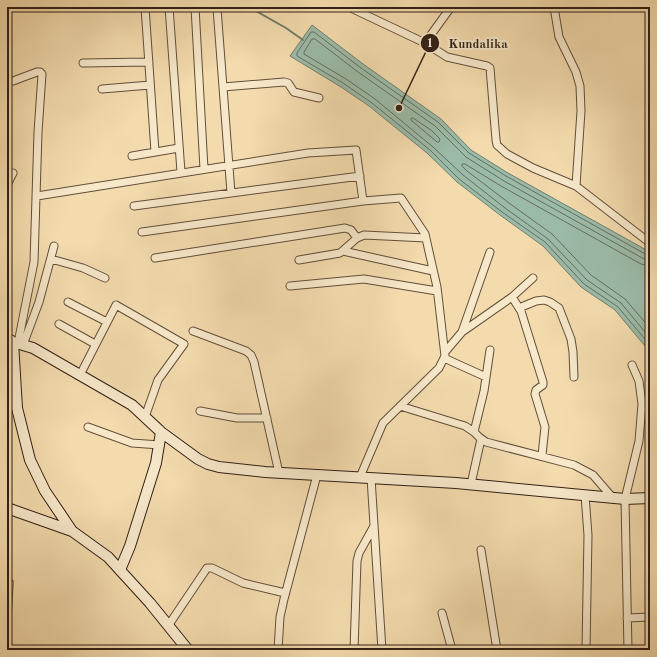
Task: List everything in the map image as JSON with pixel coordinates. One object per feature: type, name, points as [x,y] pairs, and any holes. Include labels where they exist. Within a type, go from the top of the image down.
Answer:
[{"type":"street","points":[[145,7],[155,152]]},
{"type":"street","points":[[169,7],[181,172]]},
{"type":"street","points":[[195,7],[204,169]]},
{"type":"street","points":[[425,42],[451,7]]},
{"type":"street","points":[[554,7],[559,37],[576,72],[580,86],[581,111],[576,186]]},
{"type":"street","points":[[217,8],[231,193]]},
{"type":"street","points":[[351,8],[425,42],[447,57],[490,68],[497,145],[507,154],[533,168],[576,186],[650,243]]},
{"type":"street","points":[[83,64],[149,62]]},
{"type":"street","points":[[7,81],[14,81],[37,72],[42,74],[38,132],[34,262],[15,342],[17,408],[30,460],[45,491],[72,531]]},
{"type":"street","points":[[223,87],[284,82],[288,83],[294,92],[319,98]]},
{"type":"street","points":[[102,90],[150,85]]},
{"type":"street","points":[[132,156],[179,148]]},
{"type":"street","points":[[37,196],[308,153],[356,150],[363,201]]},
{"type":"street","points":[[7,185],[13,173]]},
{"type":"street","points":[[134,206],[360,176]]},
{"type":"street","points":[[142,232],[363,201],[401,198],[425,234],[437,291],[444,355]]},
{"type":"street","points":[[155,258],[345,228],[350,229],[357,238]]},
{"type":"street","points":[[299,260],[337,254],[343,251],[360,236],[367,235],[426,238]]},
{"type":"street","points":[[15,342],[39,302],[54,246]]},
{"type":"street","points":[[343,251],[433,270]]},
{"type":"street","points":[[462,332],[490,252]]},
{"type":"street","points":[[51,259],[83,268],[105,278]]},
{"type":"street","points":[[360,477],[383,423],[438,368],[444,355],[462,332],[512,298],[532,278]]},
{"type":"street","points":[[290,286],[364,279],[437,291]]},
{"type":"street","points":[[512,298],[519,308],[543,382],[543,385],[536,390],[535,394],[544,427],[542,456]]},
{"type":"street","points":[[519,308],[536,301],[544,300],[559,308],[571,339],[574,376]]},
{"type":"street","points":[[68,302],[107,322]]},
{"type":"street","points":[[80,375],[116,305],[184,344],[158,380],[145,417]]},
{"type":"street","points":[[59,324],[96,344]]},
{"type":"street","points":[[193,331],[251,354],[279,473]]},
{"type":"street","points":[[15,342],[33,348],[132,405],[160,432],[198,459],[219,467],[279,473],[471,484],[625,499],[650,498]]},
{"type":"street","points":[[474,432],[486,377],[490,350]]},
{"type":"street","points":[[444,355],[486,377]]},
{"type":"street","points":[[628,650],[625,499],[639,441],[642,404],[639,381],[632,365]]},
{"type":"street","points":[[400,406],[465,426],[486,442],[574,465],[593,475],[612,497]]},
{"type":"street","points":[[200,411],[241,419],[267,418]]},
{"type":"street","points":[[88,427],[132,443],[160,444]]},
{"type":"street","points":[[120,570],[130,546],[156,463],[160,444],[160,432]]},
{"type":"street","points":[[471,484],[481,438]]},
{"type":"street","points":[[278,650],[280,616],[285,593],[320,475]]},
{"type":"street","points":[[371,478],[382,650]]},
{"type":"street","points":[[585,495],[588,528],[586,650]]},
{"type":"street","points":[[7,508],[72,531],[108,557],[188,650]]},
{"type":"street","points":[[354,650],[357,561],[359,553],[374,526]]},
{"type":"street","points":[[481,550],[497,650]]},
{"type":"street","points":[[168,626],[207,568],[212,568],[244,583],[285,593]]},
{"type":"street","points":[[442,613],[452,650]]},
{"type":"street","points":[[627,618],[650,617]]},
{"type":"lane","points":[[7,650],[11,582]]},
{"type":"water","points":[[312,25],[363,64],[441,119],[471,150],[508,173],[650,252],[650,352],[615,310],[581,287],[543,246],[457,182],[427,153],[369,106],[290,56]]},
{"type":"waterway","points":[[249,7],[286,28],[303,40]]},
{"type":"place","name":"Kundalika","points":[[399,108]]}]
